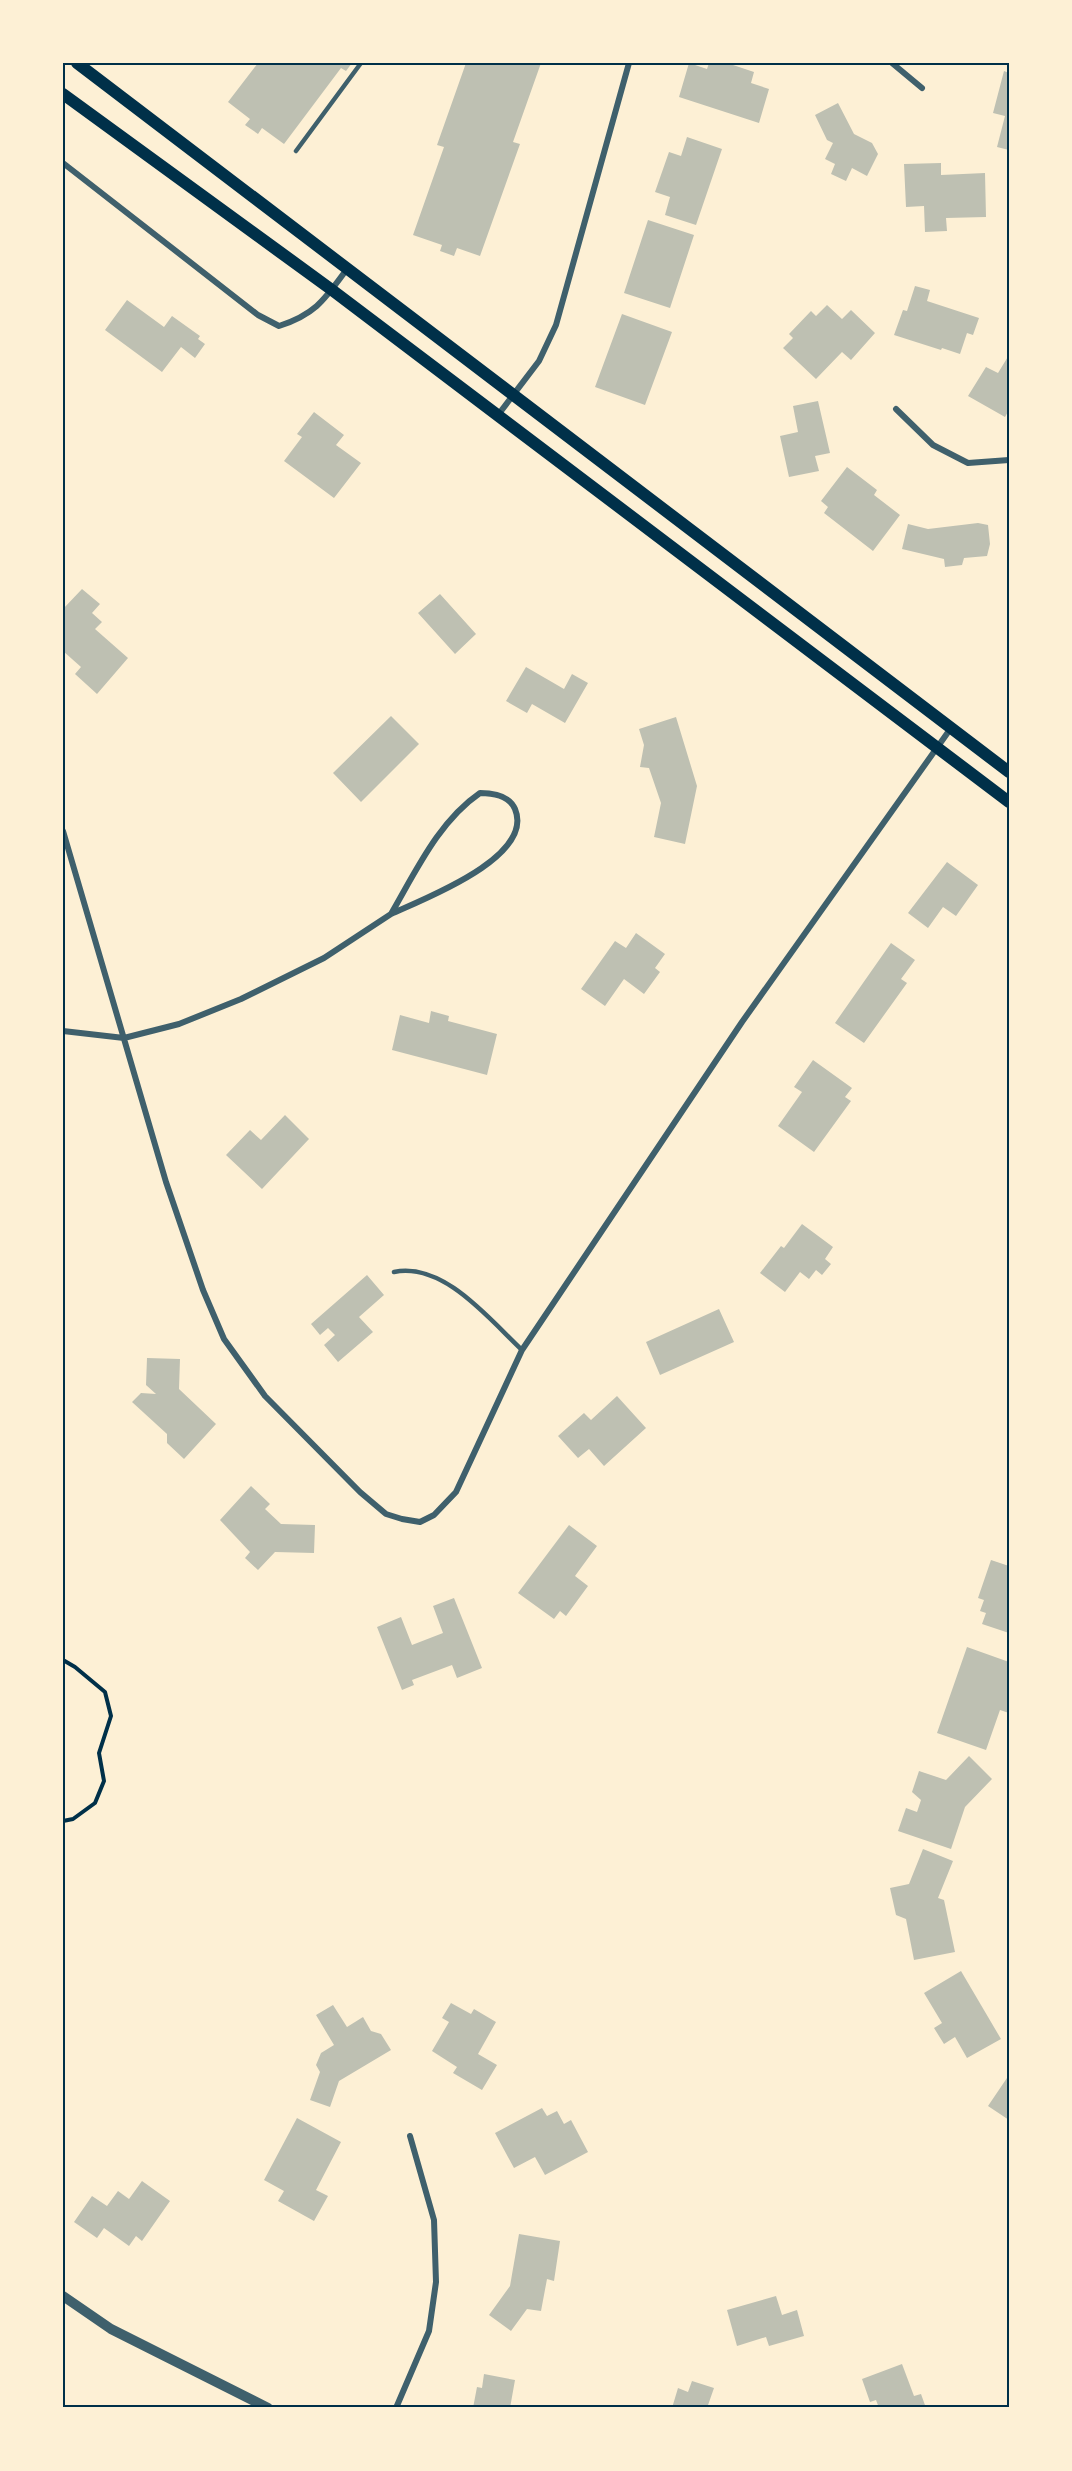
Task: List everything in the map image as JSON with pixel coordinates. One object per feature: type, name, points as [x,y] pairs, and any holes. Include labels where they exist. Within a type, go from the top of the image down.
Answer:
[{"type":"main road","points":[[77,63],[1009,772]]},
{"type":"main road","points":[[63,94],[332,290],[1009,802]]},
{"type":"street","points":[[497,415],[539,361],[556,325],[629,63]]},
{"type":"street","points":[[892,63],[922,88]]},
{"type":"street","points":[[63,164],[258,315],[279,326],[301,319],[320,304],[348,269]]},
{"type":"street","points":[[896,410],[933,445],[968,463],[1009,460]]},
{"type":"street","points":[[63,831],[166,1182],[203,1290],[224,1340],[264,1396],[317,1452],[360,1492],[386,1514],[402,1520],[420,1522],[434,1515],[456,1492],[522,1350],[742,1022],[952,728]]},
{"type":"street","points":[[63,1031],[124,1038],[179,1024],[241,999],[324,958],[391,914],[464,879],[497,858],[514,839],[518,822],[515,808],[507,799],[494,793],[480,793],[465,803],[443,829],[391,914]]},
{"type":"street","points":[[396,2408],[429,2331],[436,2282],[434,2220],[410,2136]]},
{"type":"street","points":[[63,2296],[111,2329],[268,2408]]},
{"type":"lane","points":[[296,151],[361,63]]},
{"type":"lane","points":[[394,1272],[422,1271],[438,1278],[471,1303],[522,1350]]},
{"type":"path","points":[[63,1660],[105,1692],[111,1716],[99,1753],[104,1781],[95,1803],[73,1819],[63,1821]]},
{"type":"building","points":[[258,63],[352,63],[346,71],[341,68],[284,144],[262,128],[258,134],[245,125],[250,119],[228,102]]},
{"type":"building","points":[[466,63],[541,63],[513,142],[520,144],[480,256],[457,248],[454,256],[440,251],[442,245],[413,235],[444,147],[437,145]]},
{"type":"building","points":[[689,63],[707,69],[709,63],[727,63],[754,72],[751,83],[769,89],[759,123],[679,97]]},
{"type":"building","points":[[1004,71],[1009,73],[1009,150],[997,147],[1005,116],[993,113]]},
{"type":"building","points":[[838,103],[854,134],[872,143],[878,154],[867,176],[852,168],[846,181],[831,174],[835,164],[825,159],[833,143],[827,140],[815,115]]},
{"type":"building","points":[[687,137],[722,149],[696,225],[665,215],[670,197],[655,192],[669,152],[681,156]]},
{"type":"building","points":[[941,163],[941,175],[985,173],[986,217],[946,218],[947,231],[925,232],[924,206],[906,207],[904,164]]},
{"type":"building","points":[[648,220],[694,235],[670,308],[624,293]]},
{"type":"building","points":[[915,286],[930,290],[927,301],[979,318],[973,335],[967,333],[960,354],[894,335],[903,310],[907,311]]},
{"type":"building","points":[[127,300],[164,327],[172,316],[200,336],[198,339],[205,344],[195,358],[181,347],[162,372],[105,330]]},
{"type":"building","points":[[827,305],[842,319],[851,310],[875,333],[851,360],[842,352],[816,379],[783,348],[793,338],[789,334],[811,311],[816,316]]},
{"type":"building","points":[[622,314],[672,332],[645,405],[595,387]]},
{"type":"building","points":[[1009,355],[1009,410],[1005,417],[968,396],[986,367],[998,373]]},
{"type":"building","points":[[818,401],[830,453],[815,456],[819,471],[789,477],[780,436],[798,432],[793,406]]},
{"type":"building","points":[[314,412],[344,435],[336,445],[361,463],[334,498],[284,461],[302,437],[297,434]]},
{"type":"building","points":[[847,467],[877,490],[874,495],[900,515],[873,551],[824,513],[828,507],[821,501]]},
{"type":"building","points":[[978,523],[988,525],[990,544],[987,556],[964,558],[962,565],[945,567],[944,559],[902,549],[908,524],[928,529]]},
{"type":"building","points":[[82,589],[100,604],[92,613],[102,622],[95,629],[128,658],[97,694],[75,674],[81,667],[63,651],[63,609]]},
{"type":"building","points":[[440,594],[476,634],[455,654],[418,613]]},
{"type":"building","points":[[526,667],[564,689],[572,674],[588,683],[565,723],[532,704],[527,713],[506,701]]},
{"type":"building","points":[[391,716],[419,744],[361,802],[333,773]]},
{"type":"building","points":[[676,717],[697,786],[685,844],[654,837],[661,803],[649,768],[640,767],[644,745],[639,729]]},
{"type":"building","points":[[947,862],[978,885],[956,916],[943,907],[928,928],[908,913]]},
{"type":"building","points":[[636,933],[665,954],[655,968],[660,972],[644,994],[624,979],[605,1006],[581,989],[615,941],[626,948]]},
{"type":"building","points":[[891,943],[915,960],[901,979],[907,983],[864,1043],[835,1023]]},
{"type":"building","points":[[431,1011],[449,1016],[448,1021],[497,1034],[487,1075],[392,1050],[400,1015],[429,1023]]},
{"type":"building","points":[[813,1060],[852,1088],[845,1097],[851,1101],[814,1152],[778,1126],[802,1092],[794,1087]]},
{"type":"building","points":[[285,1115],[309,1139],[262,1189],[226,1155],[250,1130],[261,1140]]},
{"type":"building","points":[[802,1224],[833,1247],[825,1259],[831,1264],[822,1275],[816,1270],[809,1279],[800,1272],[785,1292],[760,1273],[781,1246],[784,1248]]},
{"type":"building","points":[[367,1275],[384,1295],[359,1317],[373,1332],[338,1362],[324,1345],[335,1335],[328,1328],[320,1335],[311,1324]]},
{"type":"building","points":[[719,1309],[734,1342],[660,1375],[646,1342]]},
{"type":"building","points":[[147,1358],[180,1359],[179,1389],[216,1424],[184,1459],[167,1443],[167,1434],[132,1402],[141,1393],[156,1394],[146,1385]]},
{"type":"building","points":[[617,1396],[646,1428],[604,1466],[589,1449],[578,1458],[558,1436],[584,1413],[591,1420]]},
{"type":"building","points":[[251,1486],[270,1504],[265,1509],[281,1524],[315,1525],[314,1553],[275,1552],[258,1570],[245,1558],[250,1552],[220,1520]]},
{"type":"building","points":[[569,1525],[597,1546],[575,1576],[588,1586],[566,1616],[560,1611],[554,1619],[518,1593]]},
{"type":"building","points":[[991,1560],[1009,1566],[1009,1633],[982,1624],[986,1613],[980,1611],[984,1600],[978,1598]]},
{"type":"building","points":[[454,1598],[482,1668],[457,1678],[452,1665],[412,1680],[414,1685],[402,1690],[377,1627],[401,1617],[412,1645],[443,1633],[433,1606]]},
{"type":"building","points":[[967,1647],[1009,1662],[1009,1713],[1000,1710],[986,1750],[937,1733]]},
{"type":"building","points":[[969,1756],[992,1779],[965,1807],[951,1849],[898,1831],[906,1808],[917,1812],[921,1800],[912,1792],[919,1771],[946,1780]]},
{"type":"building","points":[[923,1849],[953,1861],[938,1898],[944,1900],[955,1952],[914,1960],[906,1919],[896,1915],[890,1888],[909,1884]]},
{"type":"building","points":[[961,1971],[1001,2039],[967,2058],[955,2037],[944,2044],[934,2028],[942,2023],[924,1993]]},
{"type":"building","points":[[451,2003],[471,2014],[474,2009],[496,2022],[478,2054],[497,2065],[482,2090],[453,2073],[457,2067],[432,2051],[449,2022],[442,2018]]},
{"type":"building","points":[[333,2005],[347,2027],[363,2017],[371,2031],[381,2034],[391,2050],[339,2081],[330,2107],[310,2100],[320,2072],[316,2065],[321,2053],[334,2045],[316,2015]]},
{"type":"building","points":[[1009,2075],[1009,2120],[988,2106]]},
{"type":"building","points":[[542,2108],[547,2116],[557,2111],[564,2124],[571,2120],[588,2152],[545,2175],[535,2157],[514,2168],[495,2133]]},
{"type":"building","points":[[297,2118],[341,2142],[316,2190],[328,2196],[314,2221],[278,2201],[284,2191],[264,2180]]},
{"type":"building","points":[[142,2181],[170,2201],[142,2241],[136,2236],[129,2246],[104,2228],[97,2238],[74,2222],[92,2196],[107,2206],[118,2191],[129,2199]]},
{"type":"building","points":[[519,2234],[560,2241],[554,2281],[547,2279],[541,2311],[527,2309],[511,2331],[489,2315],[510,2286]]},
{"type":"building","points":[[776,2296],[782,2315],[797,2310],[804,2336],[769,2346],[766,2337],[737,2346],[727,2310]]},
{"type":"building","points":[[902,2364],[914,2396],[921,2394],[926,2408],[879,2408],[876,2400],[870,2402],[862,2379]]},
{"type":"building","points":[[484,2374],[515,2380],[510,2408],[473,2408],[477,2387],[482,2388]]},
{"type":"building","points":[[692,2381],[714,2388],[707,2408],[672,2408],[678,2388],[688,2392]]}]
